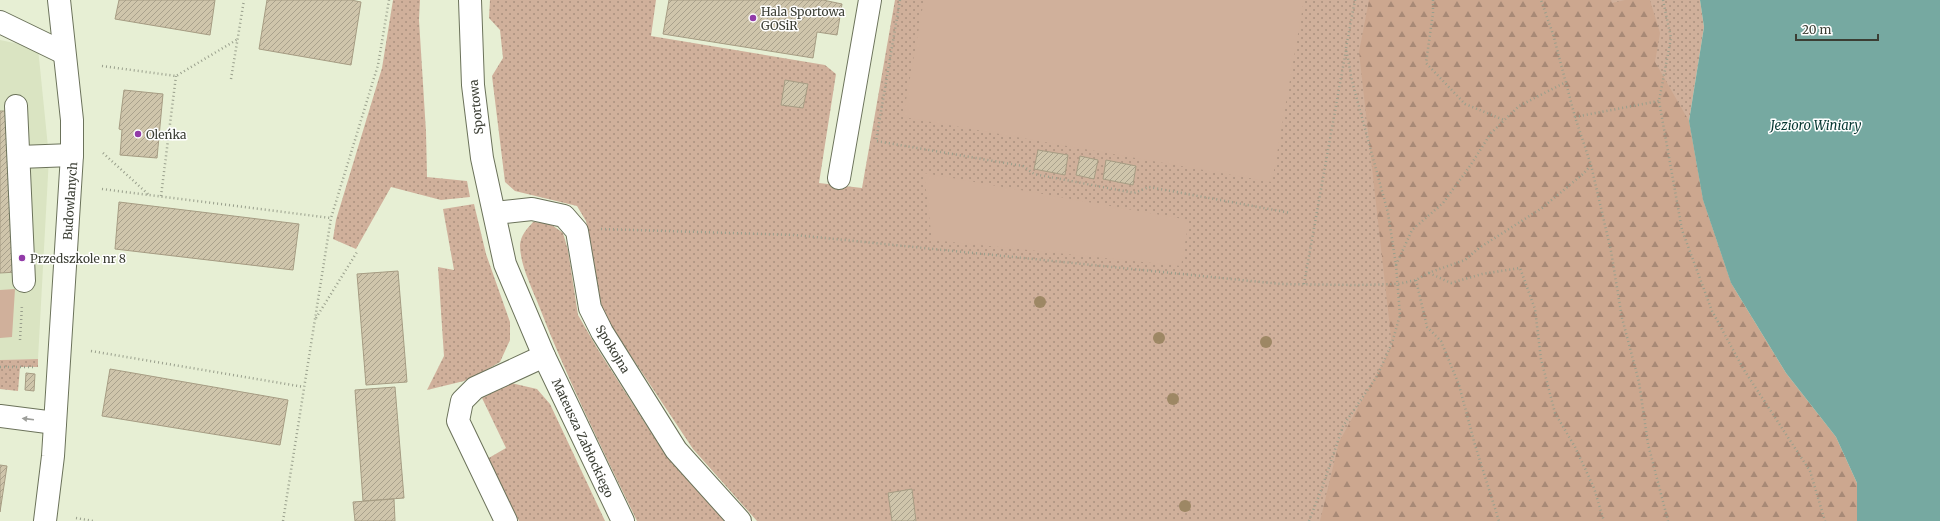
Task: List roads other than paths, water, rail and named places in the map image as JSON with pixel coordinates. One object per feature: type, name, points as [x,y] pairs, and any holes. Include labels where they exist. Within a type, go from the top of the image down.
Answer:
[{"type":"street","name":"Budowlanych","points":[[45,521],[53,463],[72,155],[72,120],[59,0]]},
{"type":"street","name":"Sportowa","points":[[470,0],[473,85],[482,158],[495,213]]},
{"type":"street","points":[[839,178],[870,0]]},
{"type":"street","points":[[0,22],[64,53]]},
{"type":"street","points":[[16,106],[24,281]]},
{"type":"street","points":[[19,157],[72,155]]},
{"type":"street","name":"Spokojna","points":[[495,213],[532,208],[564,216],[575,228],[577,231],[590,308],[602,332],[676,450],[740,521]]},
{"type":"street","name":"Mateusza Zabłockiego","points":[[495,213],[505,264],[544,356],[623,521]]},
{"type":"street","points":[[506,521],[458,421],[462,401],[474,388],[544,356]]},
{"type":"street","points":[[0,416],[55,423]]},
{"type":"water","name":"Jezioro Winiary","points":[[1700,0],[1940,0],[1940,521],[1857,521],[1857,483],[1836,437],[1786,373],[1731,283],[1703,200],[1689,121],[1704,27]]},
{"type":"place","name":"Hala Sportowa GOSiR","points":[[753,18]]},
{"type":"place","name":"Oleńka","points":[[138,134]]},
{"type":"place","name":"Przedszkole nr 8","points":[[22,258]]}]
